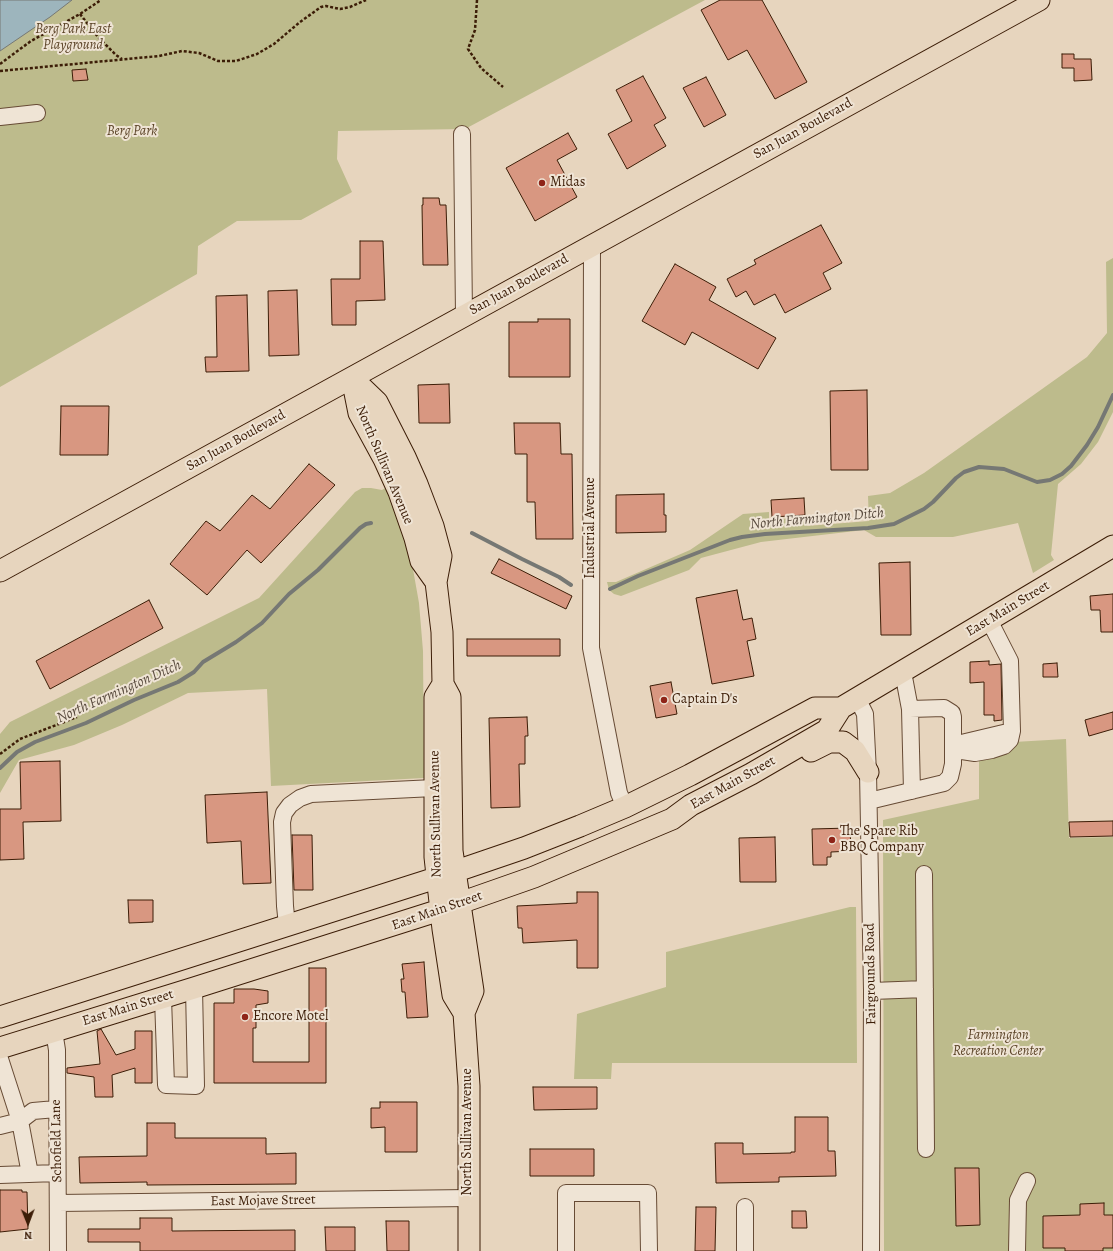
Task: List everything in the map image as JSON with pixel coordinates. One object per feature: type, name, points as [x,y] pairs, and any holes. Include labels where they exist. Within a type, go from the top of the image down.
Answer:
[{"type":"main road","name":"San Juan Boulevard","points":[[0,571],[1039,0]]},
{"type":"main road","name":"North Sullivan Avenue","points":[[352,378],[377,402],[417,484],[433,526],[441,556],[436,582],[442,632],[443,684],[450,697],[452,851],[445,875]]},
{"type":"main road","name":"East Main Street","points":[[0,1048],[450,907],[534,877],[639,833],[672,818],[691,805],[751,774],[827,730],[849,703],[1113,546]]},
{"type":"main road","name":"North Sullivan Avenue","points":[[443,684],[435,697],[434,857],[445,875],[450,907],[453,995],[464,1013],[470,1086],[469,1251]]},
{"type":"main road","name":"East Main Street","points":[[0,1017],[445,875],[531,845],[625,807],[690,775],[815,708],[849,703]]},
{"type":"main road","points":[[672,818],[698,812],[829,742],[843,742],[848,745],[855,751],[868,772]]},
{"type":"main road","points":[[625,807],[639,833]]},
{"type":"main road","points":[[287,925],[297,956]]},
{"type":"main road","points":[[45,1002],[54,1031]]},
{"type":"street","points":[[0,117],[38,113]]},
{"type":"street","points":[[462,134],[464,316]]},
{"type":"street","name":"Industrial Avenue","points":[[592,245],[591,648],[619,793],[625,807]]},
{"type":"street","points":[[953,745],[1012,731],[1010,661],[989,620]]},
{"type":"street","points":[[903,672],[910,709],[912,791]]},
{"type":"street","name":"Fairgrounds Road","points":[[849,703],[865,714],[868,772],[872,991],[872,1251]]},
{"type":"street","points":[[869,801],[944,783],[950,777],[953,764],[952,713],[944,708],[910,709]]},
{"type":"street","points":[[287,925],[282,822],[284,813],[290,804],[311,794],[434,788]]},
{"type":"street","points":[[924,874],[926,1149]]},
{"type":"street","points":[[163,998],[166,1085],[196,1086],[194,988]]},
{"type":"street","points":[[872,991],[925,989]]},
{"type":"street","name":"Schofield Lane","points":[[54,1031],[57,1050],[56,1109],[58,1251]]},
{"type":"street","points":[[0,1059],[3,1080],[20,1121],[30,1174]]},
{"type":"street","points":[[0,1126],[20,1121],[33,1111],[56,1109]]},
{"type":"street","points":[[0,1176],[57,1173]]},
{"type":"street","points":[[1017,1251],[1018,1200],[1027,1181]]},
{"type":"street","points":[[566,1251],[566,1192],[648,1193],[649,1251]]},
{"type":"street","name":"East Mojave Street","points":[[58,1203],[469,1198]]},
{"type":"street","points":[[745,1207],[745,1251]]},
{"type":"path","points":[[0,64],[31,41],[80,14],[100,0]]},
{"type":"path","points":[[0,71],[159,56],[188,50],[200,53],[218,61],[242,60],[257,54],[274,44],[320,7],[326,6],[345,8],[366,0]]},
{"type":"path","points":[[477,0],[475,30],[468,49],[481,68],[503,87]]},
{"type":"path","points":[[80,14],[98,37],[116,55],[123,59]]},
{"type":"path","points":[[0,754],[20,739],[77,717]]},
{"type":"green space","name":"Berg Park","points":[[0,0],[705,0],[465,129],[338,131],[337,159],[352,192],[301,220],[237,221],[198,246],[197,274],[0,387]]},
{"type":"green space","points":[[1113,258],[1113,412],[1098,442],[1081,464],[1058,484],[1051,555],[1054,560],[1033,573],[1018,523],[953,537],[876,537],[864,530],[761,542],[701,558],[689,570],[621,596],[614,594],[609,590],[607,582],[616,582],[690,550],[743,514],[769,512],[769,520],[806,517],[807,526],[869,521],[868,496],[890,493],[924,473],[1087,357],[1107,333],[1106,262]]},
{"type":"green space","points":[[387,487],[411,558],[419,603],[423,651],[424,778],[271,786],[267,689],[188,693],[122,725],[74,745],[19,760],[0,793],[0,734],[10,722],[259,598],[355,492],[362,488],[382,490]]},
{"type":"green space","name":"Farmington Recreation Center","points":[[1066,739],[1069,838],[1113,837],[1113,1251],[884,1251],[883,820],[979,799],[979,744]]},
{"type":"green space","points":[[850,907],[856,907],[857,1063],[612,1063],[611,1079],[574,1079],[577,1014],[666,987],[666,952]]},
{"type":"water","points":[[0,0],[72,0],[0,51]]},
{"type":"building","points":[[720,0],[762,0],[807,82],[775,99],[747,50],[728,60],[701,10]]},
{"type":"building","points":[[1062,54],[1074,54],[1074,59],[1091,59],[1092,80],[1074,81],[1074,68],[1062,68]]},
{"type":"building","points":[[86,69],[88,80],[73,81],[72,70]]},
{"type":"building","points":[[643,76],[666,118],[654,125],[666,146],[627,169],[608,134],[632,121],[616,90]]},
{"type":"building","points":[[706,77],[726,115],[704,127],[683,88]]},
{"type":"building","name":"Midas","points":[[568,133],[577,149],[557,160],[577,197],[535,221],[506,168]]},
{"type":"building","points":[[423,198],[439,198],[440,205],[446,205],[448,265],[423,265]]},
{"type":"building","points":[[821,225],[842,263],[823,273],[831,289],[785,313],[775,294],[754,305],[746,291],[736,297],[727,279],[756,264],[754,260]]},
{"type":"building","points":[[360,241],[383,241],[385,300],[356,301],[356,325],[332,325],[331,279],[360,279]]},
{"type":"building","points":[[675,264],[716,287],[709,300],[776,338],[758,369],[692,332],[685,345],[642,321]]},
{"type":"building","points":[[297,290],[299,355],[269,356],[268,291]]},
{"type":"building","points":[[247,295],[249,371],[206,372],[205,357],[217,357],[216,296]]},
{"type":"building","points":[[538,319],[570,319],[570,377],[509,377],[509,322],[538,322]]},
{"type":"building","points":[[449,384],[450,423],[419,423],[418,385]]},
{"type":"building","points":[[867,390],[868,470],[831,470],[830,391]]},
{"type":"building","points":[[61,406],[109,406],[108,455],[60,455]]},
{"type":"building","points":[[514,423],[560,423],[561,454],[572,454],[573,539],[536,539],[535,502],[527,502],[527,454],[515,454]]},
{"type":"building","points":[[309,464],[335,485],[261,563],[247,550],[207,595],[170,564],[206,521],[220,531],[252,495],[270,509]]},
{"type":"building","points":[[664,494],[666,532],[616,533],[616,495]]},
{"type":"building","points":[[804,498],[805,515],[772,517],[771,500]]},
{"type":"building","points":[[499,559],[572,596],[566,609],[491,573]]},
{"type":"building","points":[[910,562],[911,635],[881,635],[879,563]]},
{"type":"building","points":[[737,590],[743,620],[752,618],[756,639],[747,641],[754,676],[712,684],[696,598]]},
{"type":"building","points":[[1113,594],[1113,632],[1101,632],[1100,610],[1091,610],[1090,596]]},
{"type":"building","points":[[149,600],[163,628],[50,689],[36,661]]},
{"type":"building","points":[[467,639],[560,639],[560,656],[467,656]]},
{"type":"building","points":[[989,661],[989,665],[1001,664],[1002,720],[994,721],[994,715],[984,715],[984,682],[970,683],[970,662]]},
{"type":"building","points":[[1057,663],[1058,677],[1043,677],[1043,664]]},
{"type":"building","name":"Captain D's","points":[[671,682],[677,714],[656,718],[650,686]]},
{"type":"building","points":[[1113,712],[1113,729],[1089,736],[1085,720]]},
{"type":"building","points":[[527,717],[528,736],[525,736],[525,764],[519,764],[520,807],[491,808],[489,718]]},
{"type":"building","points":[[60,761],[61,821],[23,822],[24,859],[0,860],[0,809],[21,809],[20,762]]},
{"type":"building","points":[[267,792],[271,883],[243,884],[241,841],[207,843],[205,795]]},
{"type":"building","points":[[1113,821],[1113,836],[1070,837],[1069,822]]},
{"type":"building","name":"The Spare Rib BBQ Company","points":[[850,828],[851,851],[831,852],[831,857],[827,857],[827,865],[813,865],[812,829]]},
{"type":"building","points":[[292,835],[312,835],[313,890],[294,890]]},
{"type":"building","points":[[775,837],[776,882],[740,882],[739,838]]},
{"type":"building","points":[[577,892],[598,892],[598,968],[577,968],[577,940],[523,943],[522,928],[518,928],[517,906],[577,903]]},
{"type":"building","points":[[128,900],[153,900],[153,922],[129,923]]},
{"type":"building","points":[[424,962],[428,1017],[407,1018],[405,992],[402,992],[401,979],[404,979],[402,964]]},
{"type":"building","name":"Encore Motel","points":[[309,968],[326,968],[326,1083],[214,1083],[214,1003],[234,1003],[234,989],[268,991],[268,1003],[256,1005],[256,1028],[253,1028],[253,1062],[309,1062]]},
{"type":"building","points":[[101,1029],[116,1055],[135,1049],[135,1031],[152,1031],[152,1083],[135,1083],[135,1068],[112,1075],[113,1097],[95,1097],[94,1077],[67,1073],[67,1068],[100,1064],[97,1031]]},
{"type":"building","points":[[533,1087],[597,1087],[597,1109],[534,1110]]},
{"type":"building","points":[[380,1102],[417,1102],[417,1152],[385,1152],[385,1127],[371,1128],[371,1108],[380,1108]]},
{"type":"building","points":[[795,1117],[828,1117],[828,1151],[835,1151],[836,1176],[779,1177],[779,1182],[716,1183],[715,1143],[743,1143],[743,1154],[795,1152]]},
{"type":"building","points":[[147,1123],[175,1123],[175,1138],[266,1138],[266,1154],[296,1153],[296,1184],[147,1185],[147,1182],[80,1183],[79,1157],[147,1156]]},
{"type":"building","points":[[530,1149],[594,1149],[594,1176],[530,1176]]},
{"type":"building","points":[[955,1168],[979,1168],[980,1225],[956,1226]]},
{"type":"building","points":[[0,1190],[22,1190],[22,1192],[27,1192],[28,1229],[0,1232]]},
{"type":"building","points":[[1104,1203],[1104,1215],[1113,1215],[1113,1248],[1103,1248],[1103,1251],[1065,1251],[1065,1248],[1043,1248],[1043,1216],[1080,1215],[1080,1204]]},
{"type":"building","points":[[696,1207],[716,1207],[715,1251],[695,1251]]},
{"type":"building","points":[[792,1211],[806,1211],[807,1228],[792,1228]]},
{"type":"building","points":[[140,1218],[172,1218],[172,1231],[295,1230],[295,1251],[140,1251],[140,1242],[88,1242],[88,1229],[140,1229]]},
{"type":"building","points":[[386,1221],[409,1221],[409,1251],[387,1251]]},
{"type":"building","points":[[325,1227],[355,1227],[355,1251],[326,1251]]},
{"type":"waterway","name":"North Farmington Ditch","points":[[610,589],[638,576],[730,540],[742,537],[765,534],[868,528],[894,524],[924,509],[933,502],[956,478],[964,472],[979,467],[1004,469],[1037,482],[1050,480],[1062,474],[1071,466],[1087,445],[1098,427],[1113,395]]},
{"type":"waterway","name":"North Farmington Ditch","points":[[0,768],[17,752],[35,742],[86,723],[134,700],[178,682],[194,672],[203,662],[236,642],[262,623],[289,594],[318,570],[360,528],[371,523]]},
{"type":"waterway","name":"North Farmington Ditch","points":[[472,533],[559,577],[571,585]]},
{"type":"place","name":"Midas","points":[[542,183]]},
{"type":"place","name":"Captain D's","points":[[664,700]]},
{"type":"place","name":"The Spare Rib BBQ Company","points":[[832,840]]},
{"type":"place","name":"Encore Motel","points":[[245,1017]]},
{"type":"park label","name":"Berg Park East Playground","points":[[73,38]]}]
